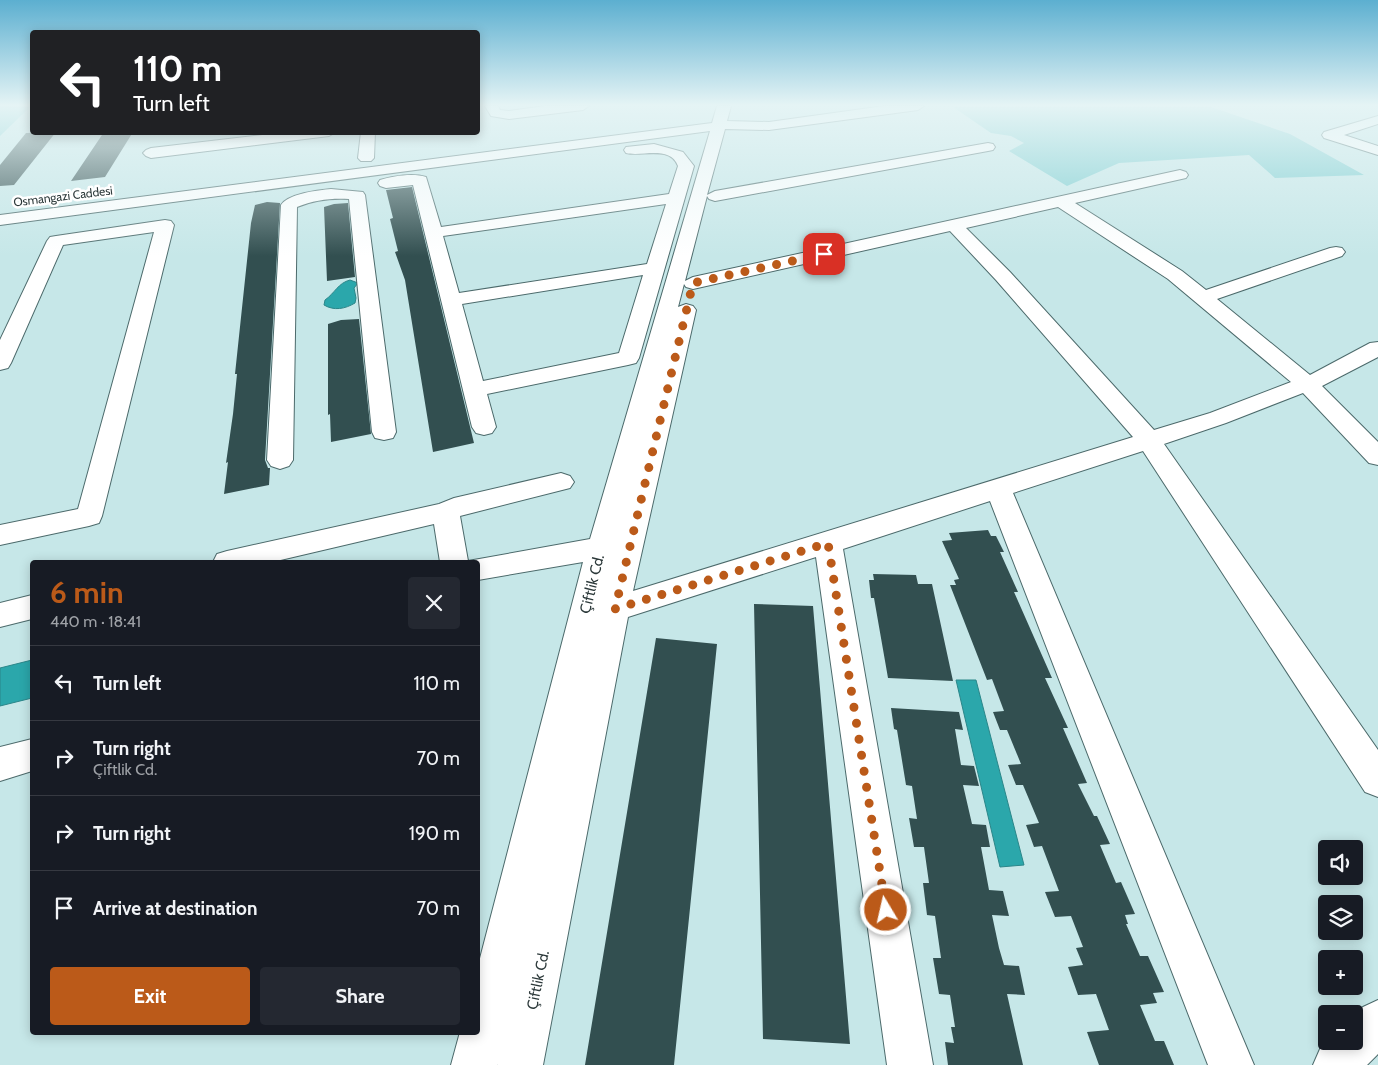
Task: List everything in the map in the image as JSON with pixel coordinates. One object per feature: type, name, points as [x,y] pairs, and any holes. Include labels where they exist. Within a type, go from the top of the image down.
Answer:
[{"type":"street","points":[[138,187],[398,156]]},
{"type":"street","points":[[339,188],[523,156]]},
{"type":"street","points":[[432,177],[592,156]]},
{"type":"street","points":[[483,388],[628,358],[666,257],[676,198],[686,164],[678,156]]},
{"type":"street","name":"Çiftlik Cd.","points":[[474,1065],[601,548],[666,257],[707,156]]},
{"type":"street","name":"Çiftlik Cd.","points":[[520,1065],[615,609],[715,196],[717,156]]},
{"type":"street","points":[[715,196],[940,156]]},
{"type":"street","points":[[693,283],[1180,175]]},
{"type":"street","points":[[280,460],[289,205],[300,200],[312,188],[339,188],[420,180],[484,428]]},
{"type":"street","name":"Osmangazi Caddesi","points":[[0,220],[126,204],[312,188]]},
{"type":"street","points":[[339,188],[358,195],[384,432]]},
{"type":"street","points":[[446,231],[676,198]]},
{"type":"street","points":[[1062,202],[1175,275],[1203,297],[1307,384],[1378,457]]},
{"type":"street","points":[[117,232],[126,204]]},
{"type":"street","points":[[0,363],[56,240],[165,225],[89,516],[0,535]]},
{"type":"street","points":[[955,226],[1003,276],[1148,439],[1378,780]]},
{"type":"street","points":[[1203,297],[1336,252]]},
{"type":"street","points":[[462,298],[666,257]]},
{"type":"street","points":[[615,609],[1218,418],[1320,379],[1378,348]]},
{"type":"street","points":[[236,560],[446,512],[454,508],[561,482]]},
{"type":"street","points":[[998,489],[1231,1065]]},
{"type":"street","points":[[446,512],[454,560]]},
{"type":"street","points":[[828,543],[910,1065]]},
{"type":"street","points":[[480,569],[601,548]]},
{"type":"street","points":[[0,615],[30,608]]},
{"type":"street","points":[[0,764],[30,756]]},
{"type":"street","points":[[1336,1065],[1378,1022]]},
{"type":"shaded area","points":[[1017,156],[1238,156],[1119,163],[1067,186]]},
{"type":"shaded area","points":[[1250,156],[1329,156],[1364,175],[1275,178]]},
{"type":"shaded area","points":[[350,280],[358,283],[354,288],[355,303],[339,308],[324,305],[325,300],[339,286]]},
{"type":"shaded area","points":[[30,660],[30,698],[0,706],[0,668]]},
{"type":"shaded area","points":[[956,680],[976,680],[1024,865],[1000,867]]},
{"type":"building","points":[[8,156],[37,156],[14,185],[0,186],[0,165]]},
{"type":"building","points":[[88,156],[118,156],[105,177],[71,181]]},
{"type":"building","points":[[412,187],[474,443],[433,452],[405,280],[395,252],[398,251],[390,219],[393,218],[386,190]]},
{"type":"building","points":[[267,202],[280,203],[265,460],[268,468],[270,468],[269,485],[224,494],[251,223],[255,205]]},
{"type":"building","points":[[348,203],[355,277],[327,281],[324,207]]},
{"type":"building","points":[[359,319],[371,434],[331,442],[330,414],[328,415],[328,324],[341,320]]},
{"type":"building","points":[[988,530],[991,536],[996,536],[1004,552],[1000,552],[1018,592],[1014,592],[1052,678],[1045,678],[1068,728],[1063,728],[1087,783],[1078,784],[1094,816],[1097,816],[1110,844],[1100,845],[1116,883],[1121,882],[1135,914],[1125,915],[1128,924],[1126,924],[1140,956],[1148,956],[1164,992],[1153,993],[1157,1003],[1140,1005],[1155,1041],[1164,1041],[1174,1065],[1099,1065],[1087,1032],[1109,1030],[1096,994],[1078,995],[1068,967],[1083,965],[1076,948],[1083,947],[1071,916],[1055,917],[1045,892],[1059,891],[1042,846],[1034,847],[1026,825],[1039,823],[1023,785],[1016,785],[1008,765],[1021,764],[1007,730],[1000,730],[993,712],[1004,711],[992,679],[987,680],[950,585],[956,585],[954,580],[959,579],[942,541],[952,540],[949,533]]},
{"type":"building","points":[[873,574],[916,575],[918,584],[932,584],[953,681],[888,678],[874,598],[871,598],[869,580],[874,580]]},
{"type":"building","points":[[754,604],[813,606],[850,1044],[763,1039]]},
{"type":"building","points":[[656,638],[717,644],[674,1065],[585,1065]]},
{"type":"building","points":[[891,708],[959,712],[963,730],[955,729],[961,765],[974,766],[979,786],[963,785],[972,824],[986,825],[990,847],[981,847],[989,890],[1003,891],[1009,916],[992,915],[999,948],[1004,965],[1019,966],[1025,995],[1007,994],[1023,1065],[948,1065],[945,1042],[954,1043],[951,1027],[955,1027],[950,995],[939,994],[933,958],[941,958],[935,916],[927,915],[923,883],[929,883],[924,847],[914,847],[909,818],[917,819],[912,786],[906,785],[897,730],[894,729]]},
{"type":"route","points":[[824,254],[693,283],[615,609],[828,543],[886,910]]}]
